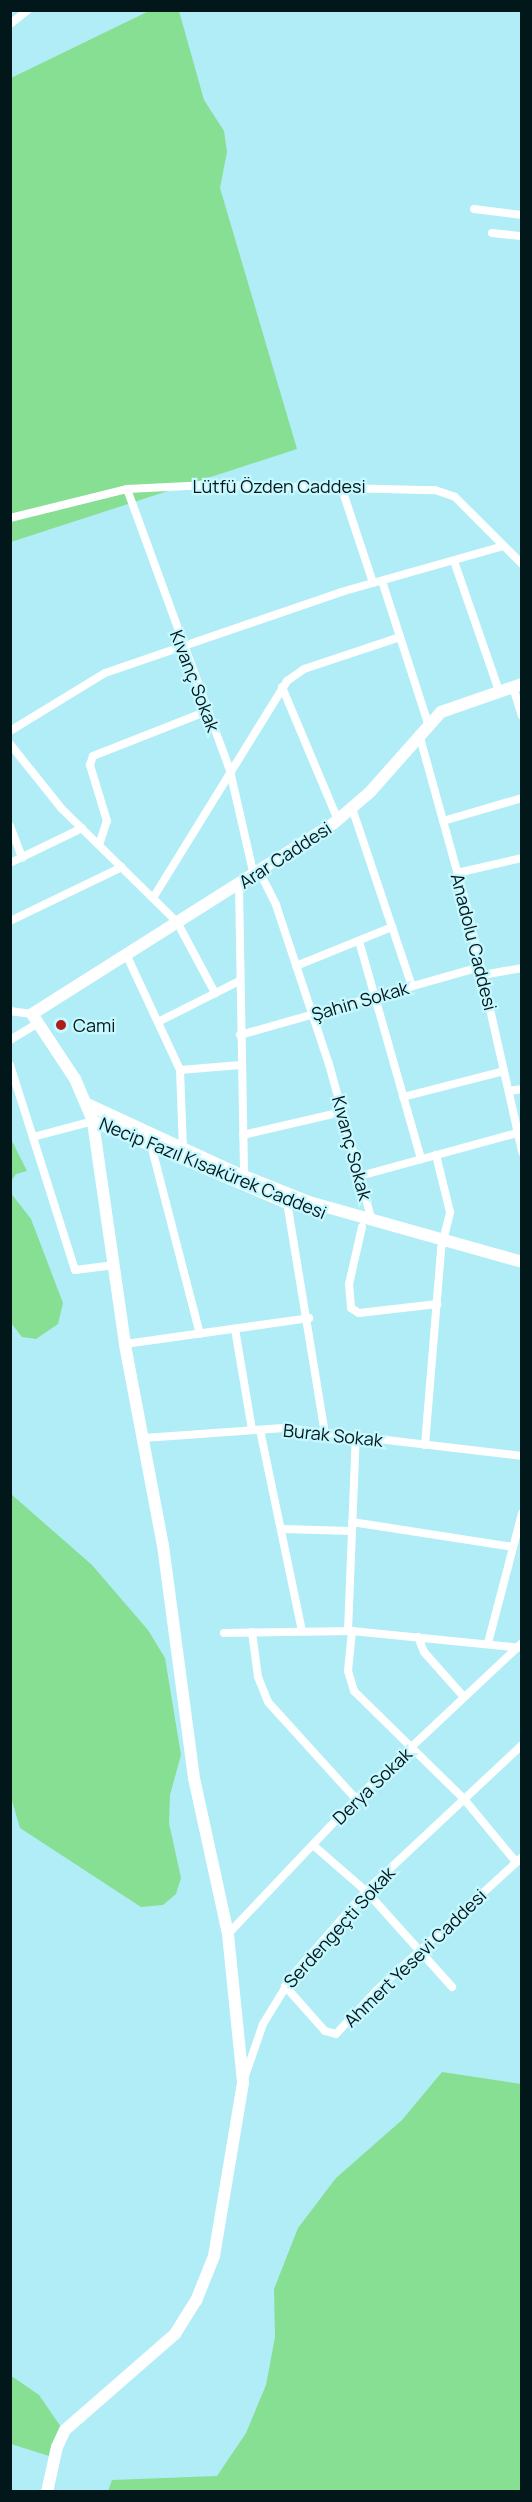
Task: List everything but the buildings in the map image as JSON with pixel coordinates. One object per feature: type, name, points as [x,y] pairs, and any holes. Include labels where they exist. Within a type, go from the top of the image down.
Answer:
[{"type":"street","points":[[10,24],[28,10]]},
{"type":"street","points":[[474,209],[522,215]]},
{"type":"street","points":[[492,233],[522,236]]},
{"type":"street","points":[[341,486],[400,637],[428,723]]},
{"type":"street","name":"Lütfü Özden Caddesi","points":[[10,518],[127,489],[341,486],[445,492],[460,501],[522,564]]},
{"type":"street","name":"Kıvanç Sokak","points":[[127,489],[182,646],[230,771],[257,875],[272,896],[313,1014],[360,1176],[367,1224]]},
{"type":"street","points":[[10,731],[105,673],[378,582],[504,546]]},
{"type":"street","points":[[454,561],[499,691]]},
{"type":"street","points":[[153,898],[282,687],[304,669],[400,637]]},
{"type":"street","points":[[517,686],[522,716]]},
{"type":"street","name":"Arar Caddesi","points":[[35,1019],[126,954],[257,875],[338,820],[352,808],[428,723],[448,708],[517,686]]},
{"type":"street","points":[[282,687],[338,820]]},
{"type":"street","points":[[99,845],[107,821],[90,765],[93,756],[207,711]]},
{"type":"street","name":"Anadolu Caddesi","points":[[419,734],[457,873],[522,1152]]},
{"type":"street","points":[[10,744],[46,791],[177,922],[215,993]]},
{"type":"street","points":[[443,821],[522,798]]},
{"type":"street","points":[[352,808],[412,986]]},
{"type":"street","points":[[10,826],[22,858]]},
{"type":"street","points":[[10,863],[82,828]]},
{"type":"street","points":[[457,873],[522,858]]},
{"type":"street","points":[[10,921],[122,867]]},
{"type":"street","points":[[239,885],[244,1176]]},
{"type":"street","points":[[296,966],[392,927]]},
{"type":"street","points":[[360,941],[421,1159]]},
{"type":"street","points":[[126,954],[180,1070],[183,1149]]},
{"type":"street","name":"Şahin Sokak","points":[[240,1035],[412,986],[481,971],[522,968]]},
{"type":"street","points":[[158,1022],[239,981]]},
{"type":"street","points":[[10,1011],[35,1019]]},
{"type":"street","points":[[10,1040],[35,1019]]},
{"type":"street","name":"Necip Fazıl Kısakürek Caddesi","points":[[35,1019],[87,1104],[93,1120],[287,1202],[522,1270]]},
{"type":"street","points":[[10,1065],[75,1270],[115,1265]]},
{"type":"street","points":[[180,1070],[241,1065]]},
{"type":"street","points":[[403,1097],[504,1071]]},
{"type":"street","points":[[509,1091],[522,1089]]},
{"type":"street","name":"Necip Fazıl Kısakürek Caddesi","points":[[87,1104],[244,1176],[367,1224]]},
{"type":"street","points":[[243,1136],[342,1112]]},
{"type":"street","points":[[33,1137],[93,1120],[125,1344],[144,1438],[194,1778],[228,1934],[243,2082],[213,2256],[196,2301],[175,2334],[65,2430],[57,2447],[47,2492]]},
{"type":"street","points":[[360,1176],[518,1133]]},
{"type":"street","points":[[151,1145],[200,1334]]},
{"type":"street","points":[[425,1445],[442,1245],[450,1206],[436,1155]]},
{"type":"street","points":[[287,1202],[309,1318],[325,1433]]},
{"type":"street","points":[[367,1224],[348,1292],[353,1310],[437,1304]]},
{"type":"street","name":"Necip Fazıl Kısakürek Caddesi","points":[[442,1245],[522,1262]]},
{"type":"street","points":[[125,1344],[309,1318]]},
{"type":"street","points":[[235,1329],[256,1430],[282,1529],[302,1632]]},
{"type":"street","name":"Burak Sokak","points":[[144,1438],[256,1430],[325,1433],[522,1456]]},
{"type":"street","points":[[356,1436],[348,1671],[351,1686],[409,1749],[464,1799],[519,1859]]},
{"type":"street","points":[[488,1643],[522,1513]]},
{"type":"street","points":[[282,1529],[352,1526],[513,1547]]},
{"type":"street","points":[[224,1633],[350,1631],[521,1646]]},
{"type":"street","points":[[252,1632],[258,1677],[268,1702],[356,1799]]},
{"type":"street","points":[[418,1637],[424,1652],[464,1697]]},
{"type":"street","name":"Derya Sokak","points":[[228,1934],[356,1799],[521,1646]]},
{"type":"street","name":"Serdengeçti Sokak","points":[[243,2082],[263,2024],[285,1986],[366,1891],[522,1745]]},
{"type":"street","points":[[313,1845],[366,1891],[452,1987]]},
{"type":"street","name":"Ahmert Yesevi Caddesi","points":[[285,1986],[325,2031],[334,2035],[519,1859]]},
{"type":"green space","points":[[149,11],[179,11],[204,100],[224,131],[227,152],[220,188],[297,449],[11,542],[11,78]]},
{"type":"green space","points":[[11,1139],[27,1171],[16,1174],[11,1181]]},
{"type":"green space","points":[[10,1192],[31,1219],[63,1303],[58,1324],[36,1339],[22,1337],[11,1323]]},
{"type":"green space","points":[[11,1494],[92,1565],[148,1630],[165,1658],[181,1755],[170,1795],[169,1823],[181,1878],[176,1894],[163,1905],[141,1907],[20,1828],[10,1794]]},
{"type":"green space","points":[[442,2072],[521,2084],[521,2491],[108,2491],[112,2480],[217,2476],[246,2433],[266,2385],[275,2337],[274,2289],[298,2228],[336,2178],[402,2120]]},
{"type":"green space","points":[[10,2375],[39,2395],[61,2427],[49,2456],[11,2444]]},
{"type":"place","name":"Cami","points":[[61,1025]]}]
